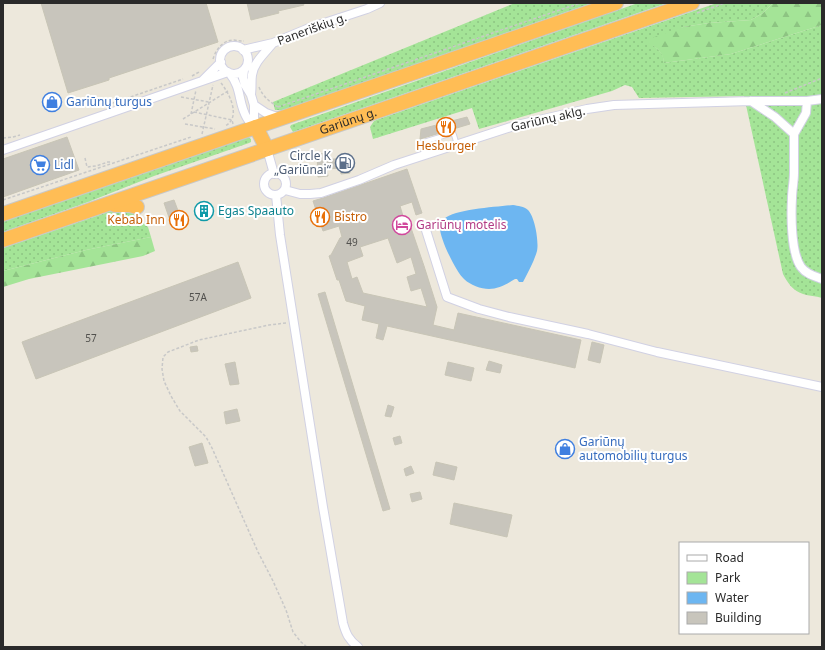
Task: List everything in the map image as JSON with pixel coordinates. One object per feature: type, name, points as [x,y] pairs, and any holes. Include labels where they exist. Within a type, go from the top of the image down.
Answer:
[{"type":"highway","name":"Gariūnų g.","points":[[3,214],[616,3]]},
{"type":"highway","name":"Gariūnų g.","points":[[3,240],[692,3]]},
{"type":"highway","points":[[366,126],[375,112]]},
{"type":"highway","points":[[256,127],[267,149]]},
{"type":"highway","points":[[104,205],[130,205],[137,207]]},
{"type":"street","name":"Paneriškių g.","points":[[217,60],[228,48],[235,47],[243,50],[273,43],[310,28],[367,10],[380,3]]},
{"type":"street","points":[[248,60],[257,52],[273,43]]},
{"type":"street","points":[[251,95],[251,76],[253,70],[256,63],[273,43]]},
{"type":"street","points":[[3,150],[200,81],[229,73],[240,73],[248,64],[248,56],[243,50]]},
{"type":"street","points":[[200,81],[217,60],[237,83],[243,110],[247,118],[256,127]]},
{"type":"street","points":[[244,70],[243,78],[254,105],[256,127]]},
{"type":"street","name":"Gariūnų aklg.","points":[[285,190],[300,194],[321,193],[394,166],[517,125],[587,109],[614,105],[807,101],[822,99]]},
{"type":"street","points":[[751,101],[775,117],[794,134]]},
{"type":"street","points":[[807,101],[806,113],[794,134],[794,175],[792,198],[793,240],[797,260],[802,268],[812,276],[822,279]]},
{"type":"street","points":[[254,105],[266,113],[282,118]]},
{"type":"street","points":[[267,149],[274,174]]},
{"type":"street","points":[[274,174],[280,175],[285,180],[285,190],[276,195],[269,193],[264,185],[268,176],[274,174]]},
{"type":"street","points":[[276,195],[280,235],[343,623],[346,634],[358,647]]},
{"type":"street","points":[[425,227],[447,297],[479,309],[509,317],[588,334],[657,352],[822,387]]},
{"type":"lane","points":[[420,143],[453,133],[457,145]]},
{"type":"path","points":[[259,86],[264,97],[278,107],[580,3]]},
{"type":"path","points":[[217,60],[215,52],[224,43],[233,40],[249,41]]},
{"type":"path","points":[[190,76],[203,70]]},
{"type":"path","points":[[103,106],[184,78]]},
{"type":"path","points":[[766,101],[822,78]]},
{"type":"path","points":[[191,114],[200,81]]},
{"type":"path","points":[[202,134],[213,82]]},
{"type":"path","points":[[183,119],[227,91],[233,107],[233,113],[232,120],[222,127]]},
{"type":"path","points":[[181,97],[209,102]]},
{"type":"path","points":[[194,112],[232,120]]},
{"type":"path","points":[[185,124],[215,129],[209,131]]},
{"type":"path","points":[[3,138],[21,135]]},
{"type":"path","points":[[3,200],[195,136]]},
{"type":"path","points":[[85,158],[87,167],[108,162],[114,163]]},
{"type":"path","points":[[294,322],[269,325],[198,340],[168,352],[163,357],[162,369],[164,380],[180,411],[206,437],[212,448],[258,552],[286,610],[293,632],[307,647]]},
{"type":"green space","points":[[515,3],[592,3],[291,108],[275,110],[273,102]]},
{"type":"green space","points":[[638,3],[667,3],[293,132],[290,127],[291,125]]},
{"type":"green space","points":[[717,3],[773,3],[763,13],[751,20],[709,23],[683,27],[653,45],[662,55],[664,63],[731,54],[822,25],[822,298],[799,293],[788,283],[783,274],[744,96],[639,98],[632,87],[625,85],[612,91],[479,129],[472,108],[373,139],[370,127],[374,121],[379,119]]},
{"type":"green space","points":[[773,3],[822,3],[822,25],[731,54],[664,63],[660,51],[651,44],[643,41],[683,27],[709,23],[751,20],[763,13]]},
{"type":"green space","points":[[247,137],[251,139],[251,142],[3,232],[3,221]]},
{"type":"green space","points":[[117,209],[130,211],[148,227],[151,237],[86,250],[3,271],[3,248]]},
{"type":"green space","points":[[151,237],[155,251],[143,256],[29,279],[3,287],[3,271],[86,250]]},
{"type":"water","points":[[513,205],[523,207],[528,210],[533,218],[537,236],[537,251],[529,271],[523,282],[519,282],[515,279],[492,289],[472,285],[461,275],[445,246],[440,232],[441,223],[444,219],[457,213]]},
{"type":"building","points":[[41,3],[206,3],[218,42],[68,93]]},
{"type":"building","points":[[247,3],[303,3],[304,5],[278,11],[279,13],[251,20]]},
{"type":"building","name":"Hesburger","points":[[467,117],[470,124],[420,139],[421,129]]},
{"type":"building","name":"Lidl","points":[[67,137],[79,170],[3,197],[3,159]]},
{"type":"building","points":[[327,153],[327,159],[349,157],[350,173],[341,174],[340,168],[327,169],[328,176],[318,177],[317,154]]},
{"type":"building","points":[[407,169],[422,213],[416,215],[412,202],[400,206],[406,226],[410,225],[437,307],[433,325],[454,330],[458,313],[581,340],[575,368],[387,326],[383,340],[376,338],[379,324],[362,320],[365,306],[346,301],[339,280],[337,280],[329,256],[342,237],[339,226],[323,231],[313,201]],"holes":[[[388,238],[397,263],[411,257],[416,274],[407,277],[411,291],[421,288],[427,307],[363,293],[357,277],[352,279],[347,262],[363,256],[360,247]]]},
{"type":"building","points":[[174,200],[180,216],[183,215],[185,221],[172,226],[164,203]]},
{"type":"building","name":"Egas Spaauto","points":[[209,206],[211,212],[199,216],[197,210]]},
{"type":"building","points":[[238,262],[251,298],[36,379],[22,342]]},
{"type":"building","points":[[325,292],[390,509],[383,511],[318,294]]},
{"type":"building","points":[[592,342],[604,345],[600,363],[588,360]]},
{"type":"building","points":[[197,346],[198,351],[191,352],[190,347]]},
{"type":"building","points":[[489,361],[502,365],[500,373],[486,370]]},
{"type":"building","points":[[235,362],[239,384],[230,385],[225,364]]},
{"type":"building","points":[[448,362],[474,368],[471,381],[445,375]]},
{"type":"building","points":[[388,405],[394,407],[391,417],[385,416]]},
{"type":"building","points":[[237,409],[240,421],[226,424],[224,412]]},
{"type":"building","points":[[400,436],[402,443],[395,445],[393,438]]},
{"type":"building","points":[[202,443],[208,463],[195,466],[189,447]]},
{"type":"building","points":[[436,462],[457,467],[454,480],[433,475]]},
{"type":"building","points":[[411,466],[414,473],[406,476],[404,469]]},
{"type":"building","points":[[420,492],[422,499],[412,502],[410,494]]},
{"type":"building","points":[[454,503],[512,515],[507,537],[450,524]]},
{"type":"place","name":"Gariūnų turgus","points":[[52,102]]},
{"type":"place","name":"Hesburger","points":[[446,127]]},
{"type":"place","name":"Circle K „Gariūnai“","points":[[345,163]]},
{"type":"place","name":"Lidl","points":[[40,165]]},
{"type":"place","name":"Egas Spaauto","points":[[204,211]]},
{"type":"place","name":"Bistro","points":[[320,217]]},
{"type":"place","name":"Kebab Inn","points":[[179,220]]},
{"type":"place","name":"Gariūnų motelis","points":[[402,225]]},
{"type":"place","name":"Gariūnų automobilių turgus","points":[[565,449]]}]
